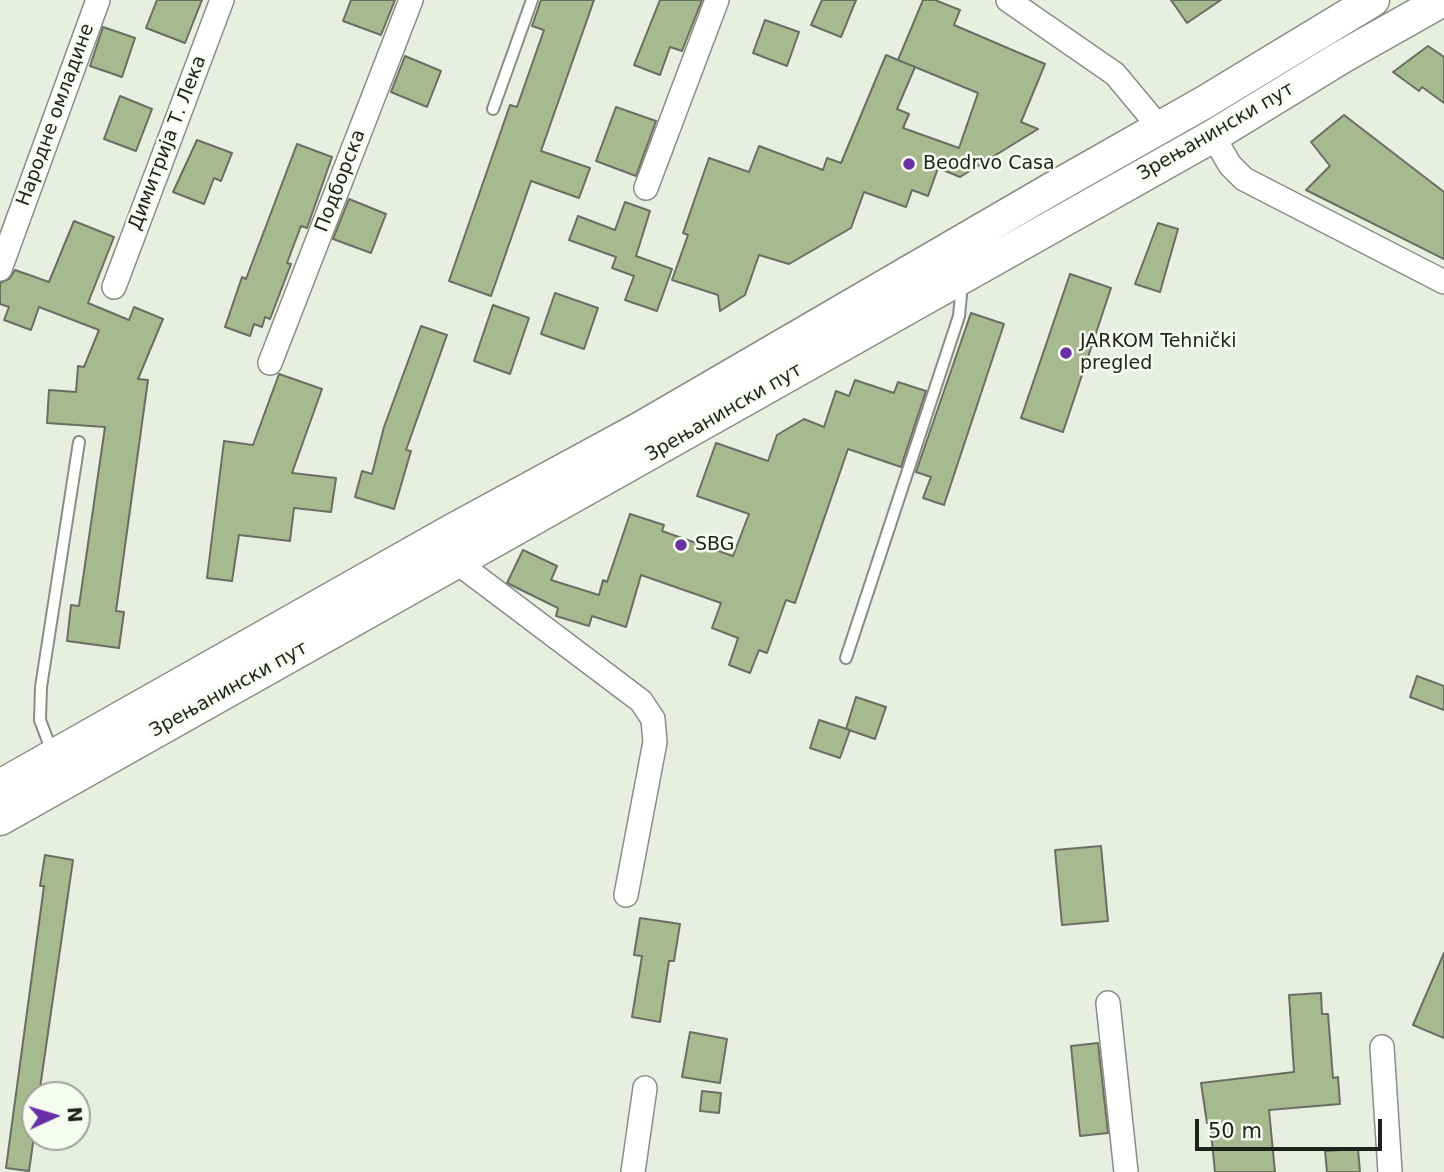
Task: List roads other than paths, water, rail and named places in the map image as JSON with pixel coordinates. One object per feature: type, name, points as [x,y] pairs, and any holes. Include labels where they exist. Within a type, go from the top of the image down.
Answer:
[{"type":"main road","name":"Зрењанински пут","points":[[0,786],[451,531],[639,429],[1160,128],[1373,0]]},
{"type":"main road","name":"Зрењанински пут","points":[[0,819],[1213,136],[1443,0]]},
{"type":"street","name":"Народне омладине","points":[[0,270],[98,0]]},
{"type":"street","name":"Димитрија Т. Лека","points":[[114,287],[222,0]]},
{"type":"street","name":"Подборска","points":[[270,363],[411,0]]},
{"type":"street","points":[[646,188],[717,0]]},
{"type":"street","points":[[1009,0],[1115,74],[1160,128]]},
{"type":"street","points":[[1213,136],[1230,164],[1244,179],[1444,282]]},
{"type":"street","points":[[458,563],[641,701],[653,719],[656,742],[626,895]]},
{"type":"street","points":[[1108,1003],[1125,1172]]},
{"type":"street","points":[[1382,1048],[1390,1172]]},
{"type":"street","points":[[633,1172],[645,1088]]},
{"type":"lane","points":[[493,109],[532,0]]},
{"type":"lane","points":[[846,658],[959,316],[961,278]]},
{"type":"lane","points":[[54,756],[40,720],[41,687],[79,442]]},
{"type":"place","name":"Beodrvo Casa","points":[[909,164]]},
{"type":"place","name":"JARKOM Tehnički pregled","points":[[1066,353]]},
{"type":"place","name":"SBG","points":[[681,545]]}]
